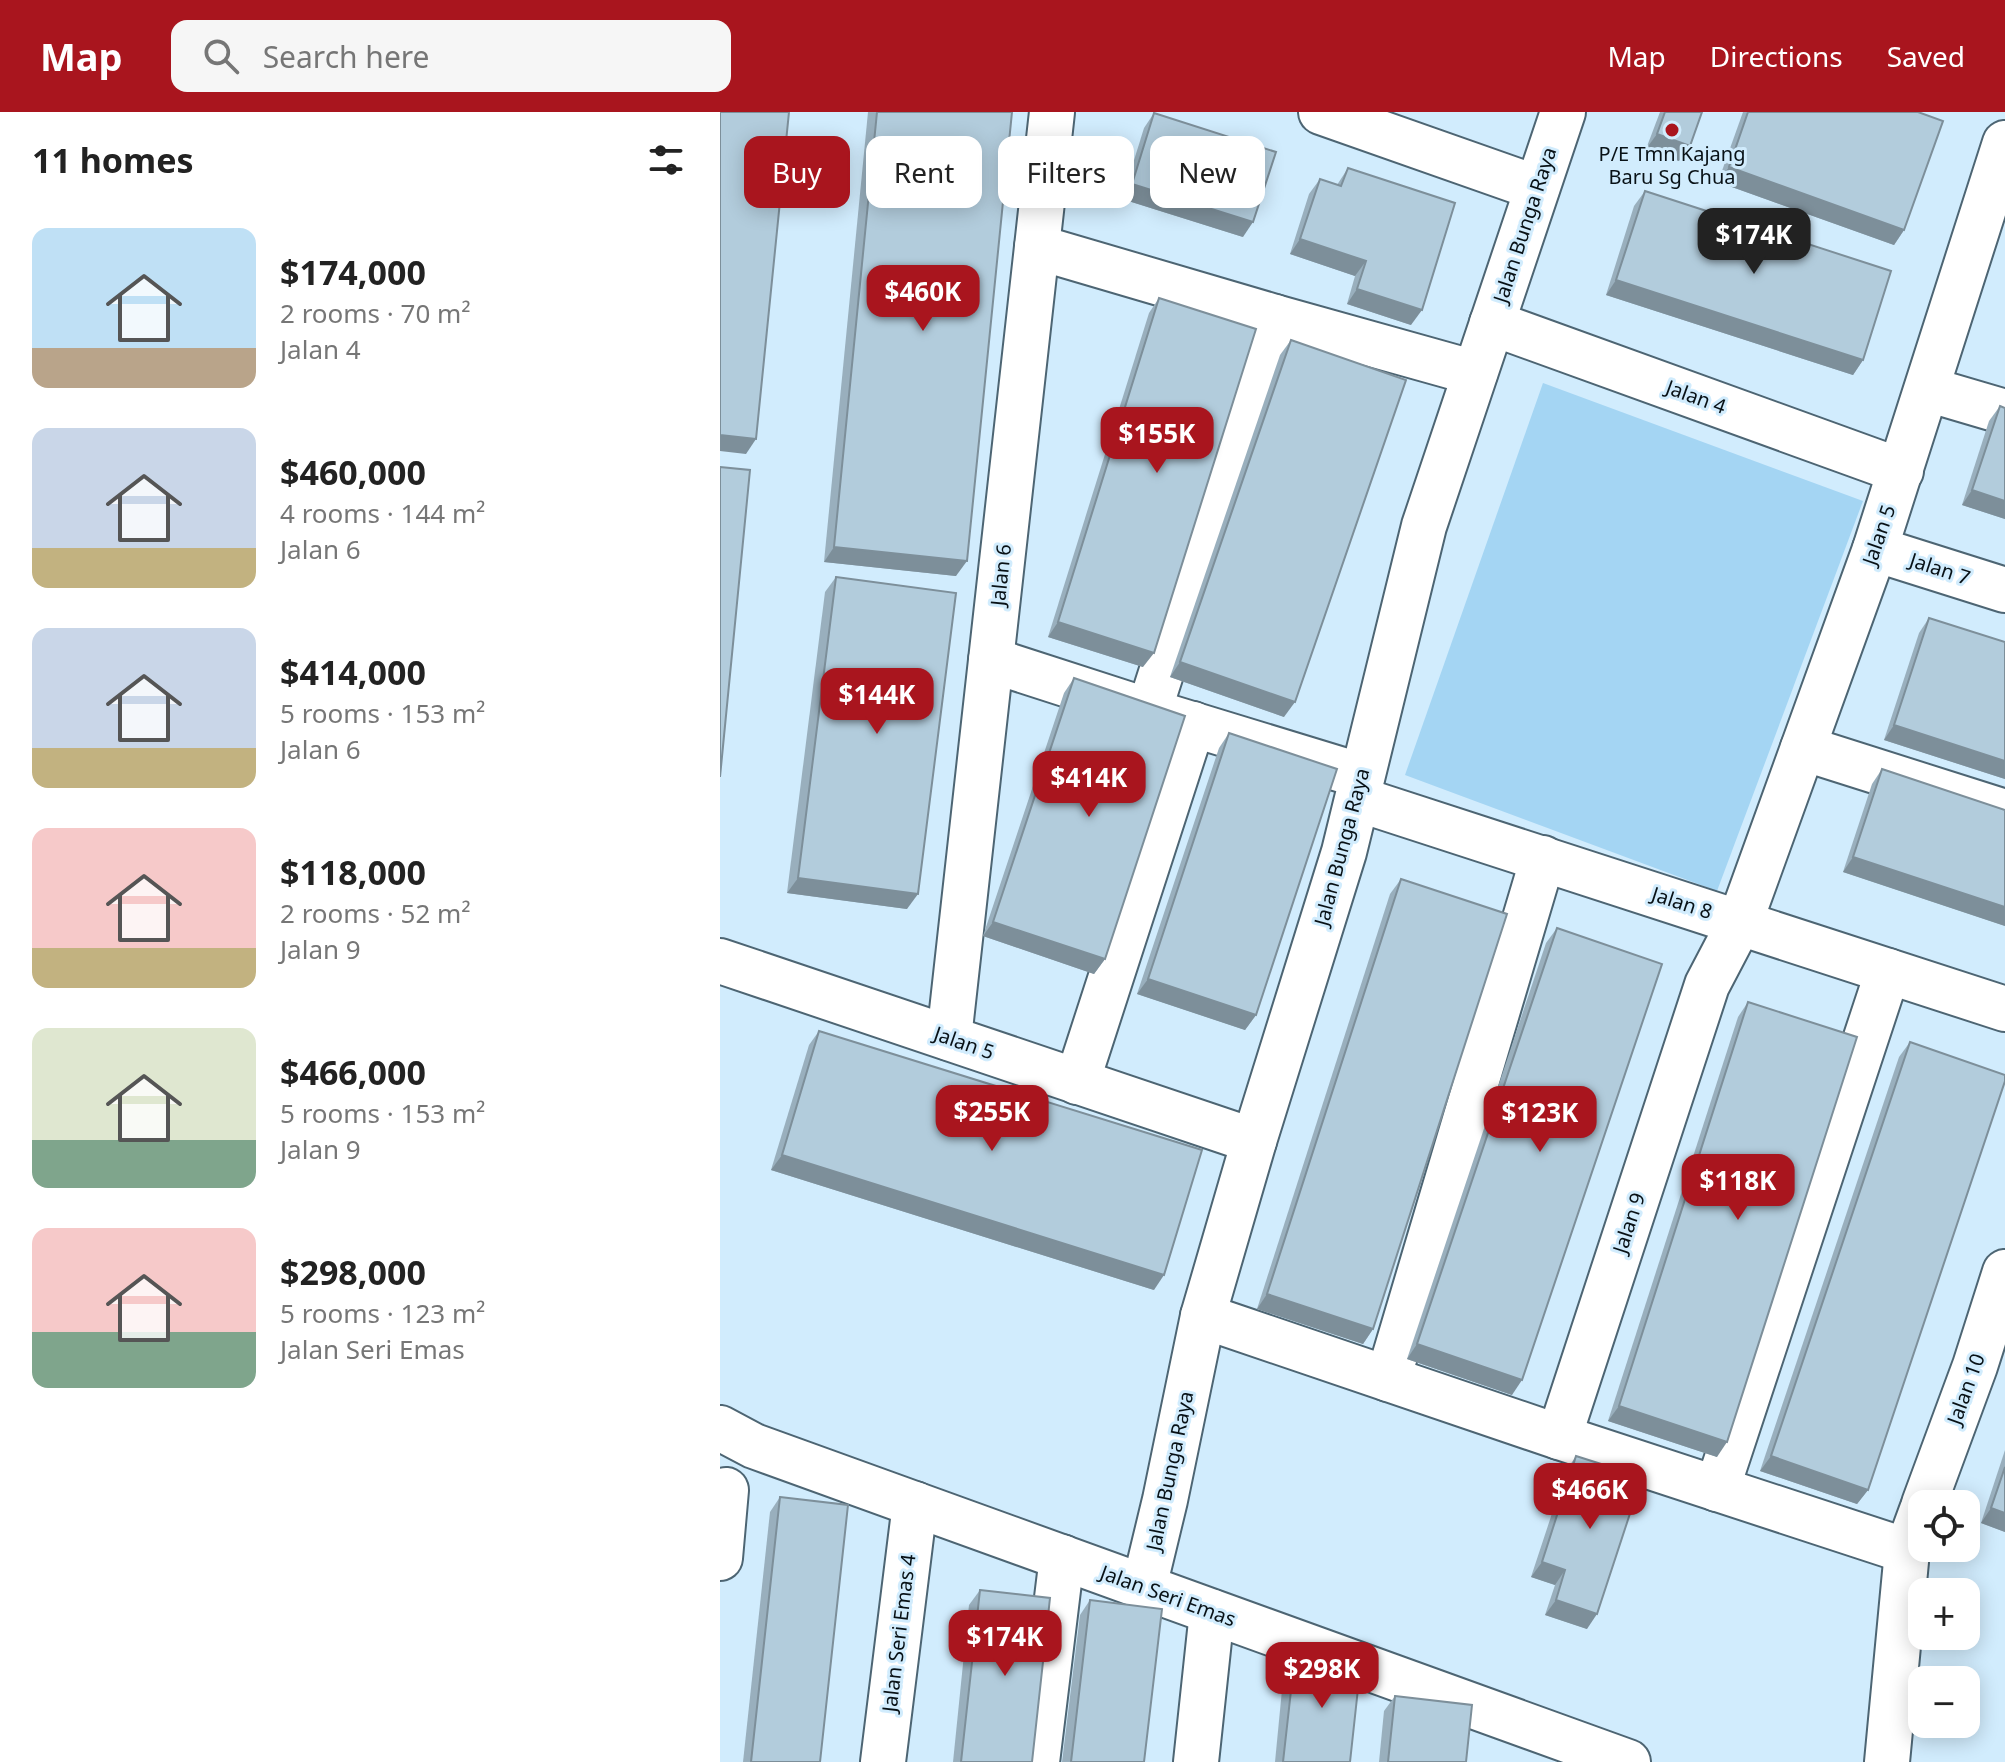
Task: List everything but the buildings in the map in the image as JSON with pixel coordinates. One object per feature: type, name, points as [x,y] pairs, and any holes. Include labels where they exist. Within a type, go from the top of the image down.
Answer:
[{"type":"street","name":"Jalan 6","points":[[949,1038],[1052,112]]},
{"type":"street","points":[[1321,112],[1537,188]]},
{"type":"street","name":"Jalan Bunga Raya","points":[[1144,1587],[1203,1316],[1344,852],[1424,526],[1563,112]]},
{"type":"street","name":"Jalan 5","points":[[1740,922],[1875,549],[2005,143]]},
{"type":"street","points":[[1037,247],[1475,373]]},
{"type":"street","points":[[1149,711],[1275,317]]},
{"type":"street","name":"Jalan 4","points":[[1492,323],[1901,471]]},
{"type":"street","points":[[1927,389],[2005,412]]},
{"type":"street","name":"Jalan 7","points":[[1875,549],[2005,590]]},
{"type":"street","name":"Jalan 8","points":[[991,660],[1193,724],[1543,858],[2005,1009]]},
{"type":"street","points":[[1077,1082],[1193,724]]},
{"type":"street","points":[[1803,748],[2005,812]]},
{"type":"street","points":[[1388,1379],[1543,858]]},
{"type":"street","name":"Jalan 9","points":[[1559,1437],[1707,985],[1740,922]]},
{"type":"street","name":"Jalan 5","points":[[720,961],[1254,1141]]},
{"type":"street","points":[[1717,1489],[1888,971]]},
{"type":"street","name":"Jalan 10","points":[[1931,1490],[1990,1371],[2005,1272]]},
{"type":"street","points":[[1203,1316],[1907,1551],[1887,1762]]},
{"type":"street","name":"Jalan Seri Emas","points":[[737,1437],[1212,1612],[1357,1682],[1525,1744],[1628,1762]]},
{"type":"street","points":[[720,1558],[726,1490]]},
{"type":"street","name":"Jalan Seri Emas 4","points":[[883,1762],[915,1504]]},
{"type":"street","points":[[1037,1762],[1062,1557]]},
{"type":"street","points":[[1196,1762],[1212,1612]]},
{"type":"shaded area","points":[[1543,383],[1863,501],[1717,891],[1405,775]]},
{"type":"place","name":"P/E Tmn Kajang Baru Sg Chua","points":[[1672,130]]}]
